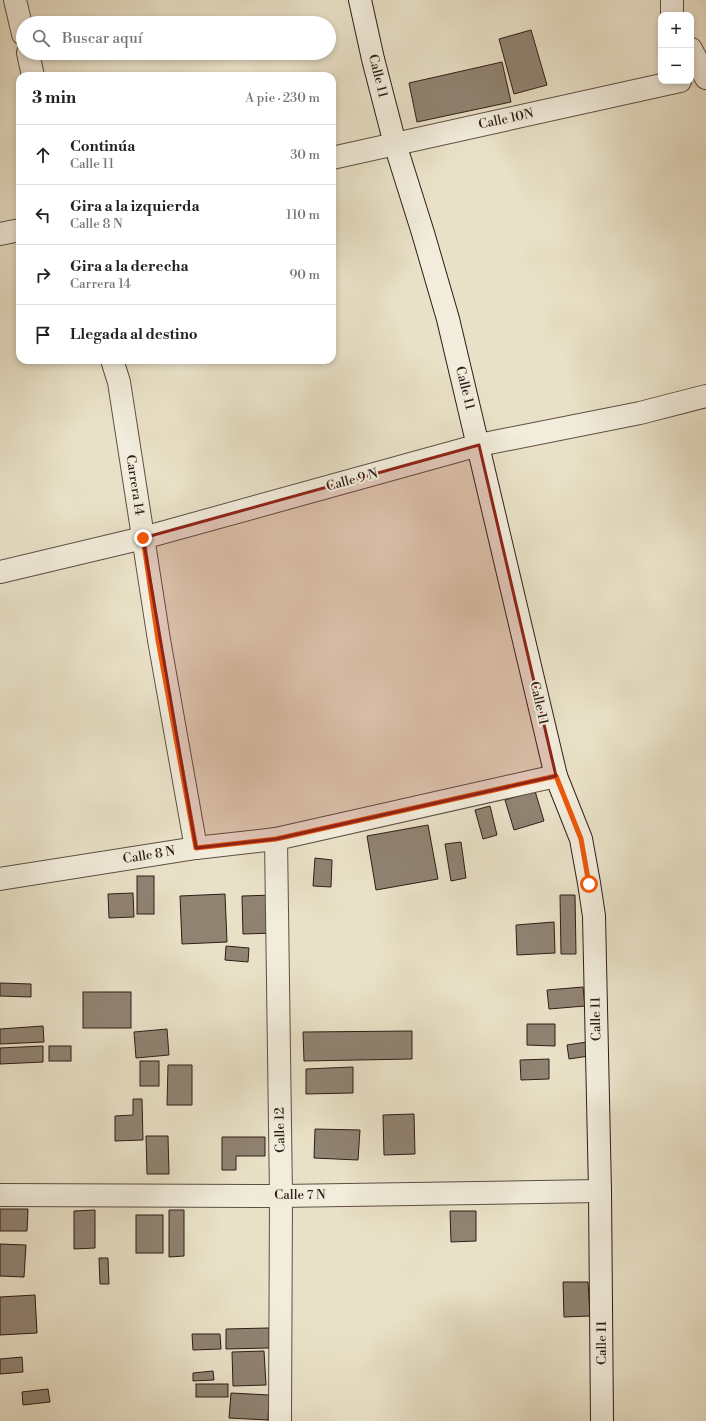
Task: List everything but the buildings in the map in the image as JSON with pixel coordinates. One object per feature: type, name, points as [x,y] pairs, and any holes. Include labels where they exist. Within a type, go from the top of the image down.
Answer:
[{"type":"street","points":[[15,0],[19,16]]},
{"type":"street","name":"Calle 11","points":[[360,0],[373,59],[395,144],[448,319],[556,776],[581,839],[589,884],[594,916],[600,1191],[602,1421]]},
{"type":"street","points":[[672,0],[672,12]]},
{"type":"street","points":[[694,57],[702,77]]},
{"type":"street","points":[[30,60],[32,72]]},
{"type":"street","name":"Calle 10N","points":[[336,157],[666,84]]},
{"type":"street","points":[[0,234],[16,231]]},
{"type":"street","name":"Carrera 14","points":[[113,364],[119,382],[158,640],[196,848]]},
{"type":"street","name":"Calle 9 N","points":[[0,572],[143,538],[479,445],[640,413],[706,396]]},
{"type":"street","name":"Calle 8 N","points":[[0,879],[196,848],[276,839],[556,776]]},
{"type":"street","name":"Calle 12","points":[[276,839],[281,1196],[280,1421]]},
{"type":"street","name":"Calle 7 N","points":[[0,1195],[281,1196],[600,1191]]},
{"type":"highlighted area","points":[[479,445],[556,776],[276,839],[196,848],[143,538]]},
{"type":"route","points":[[143,538],[158,640],[196,848],[276,839],[556,776],[581,839],[589,884]]}]
